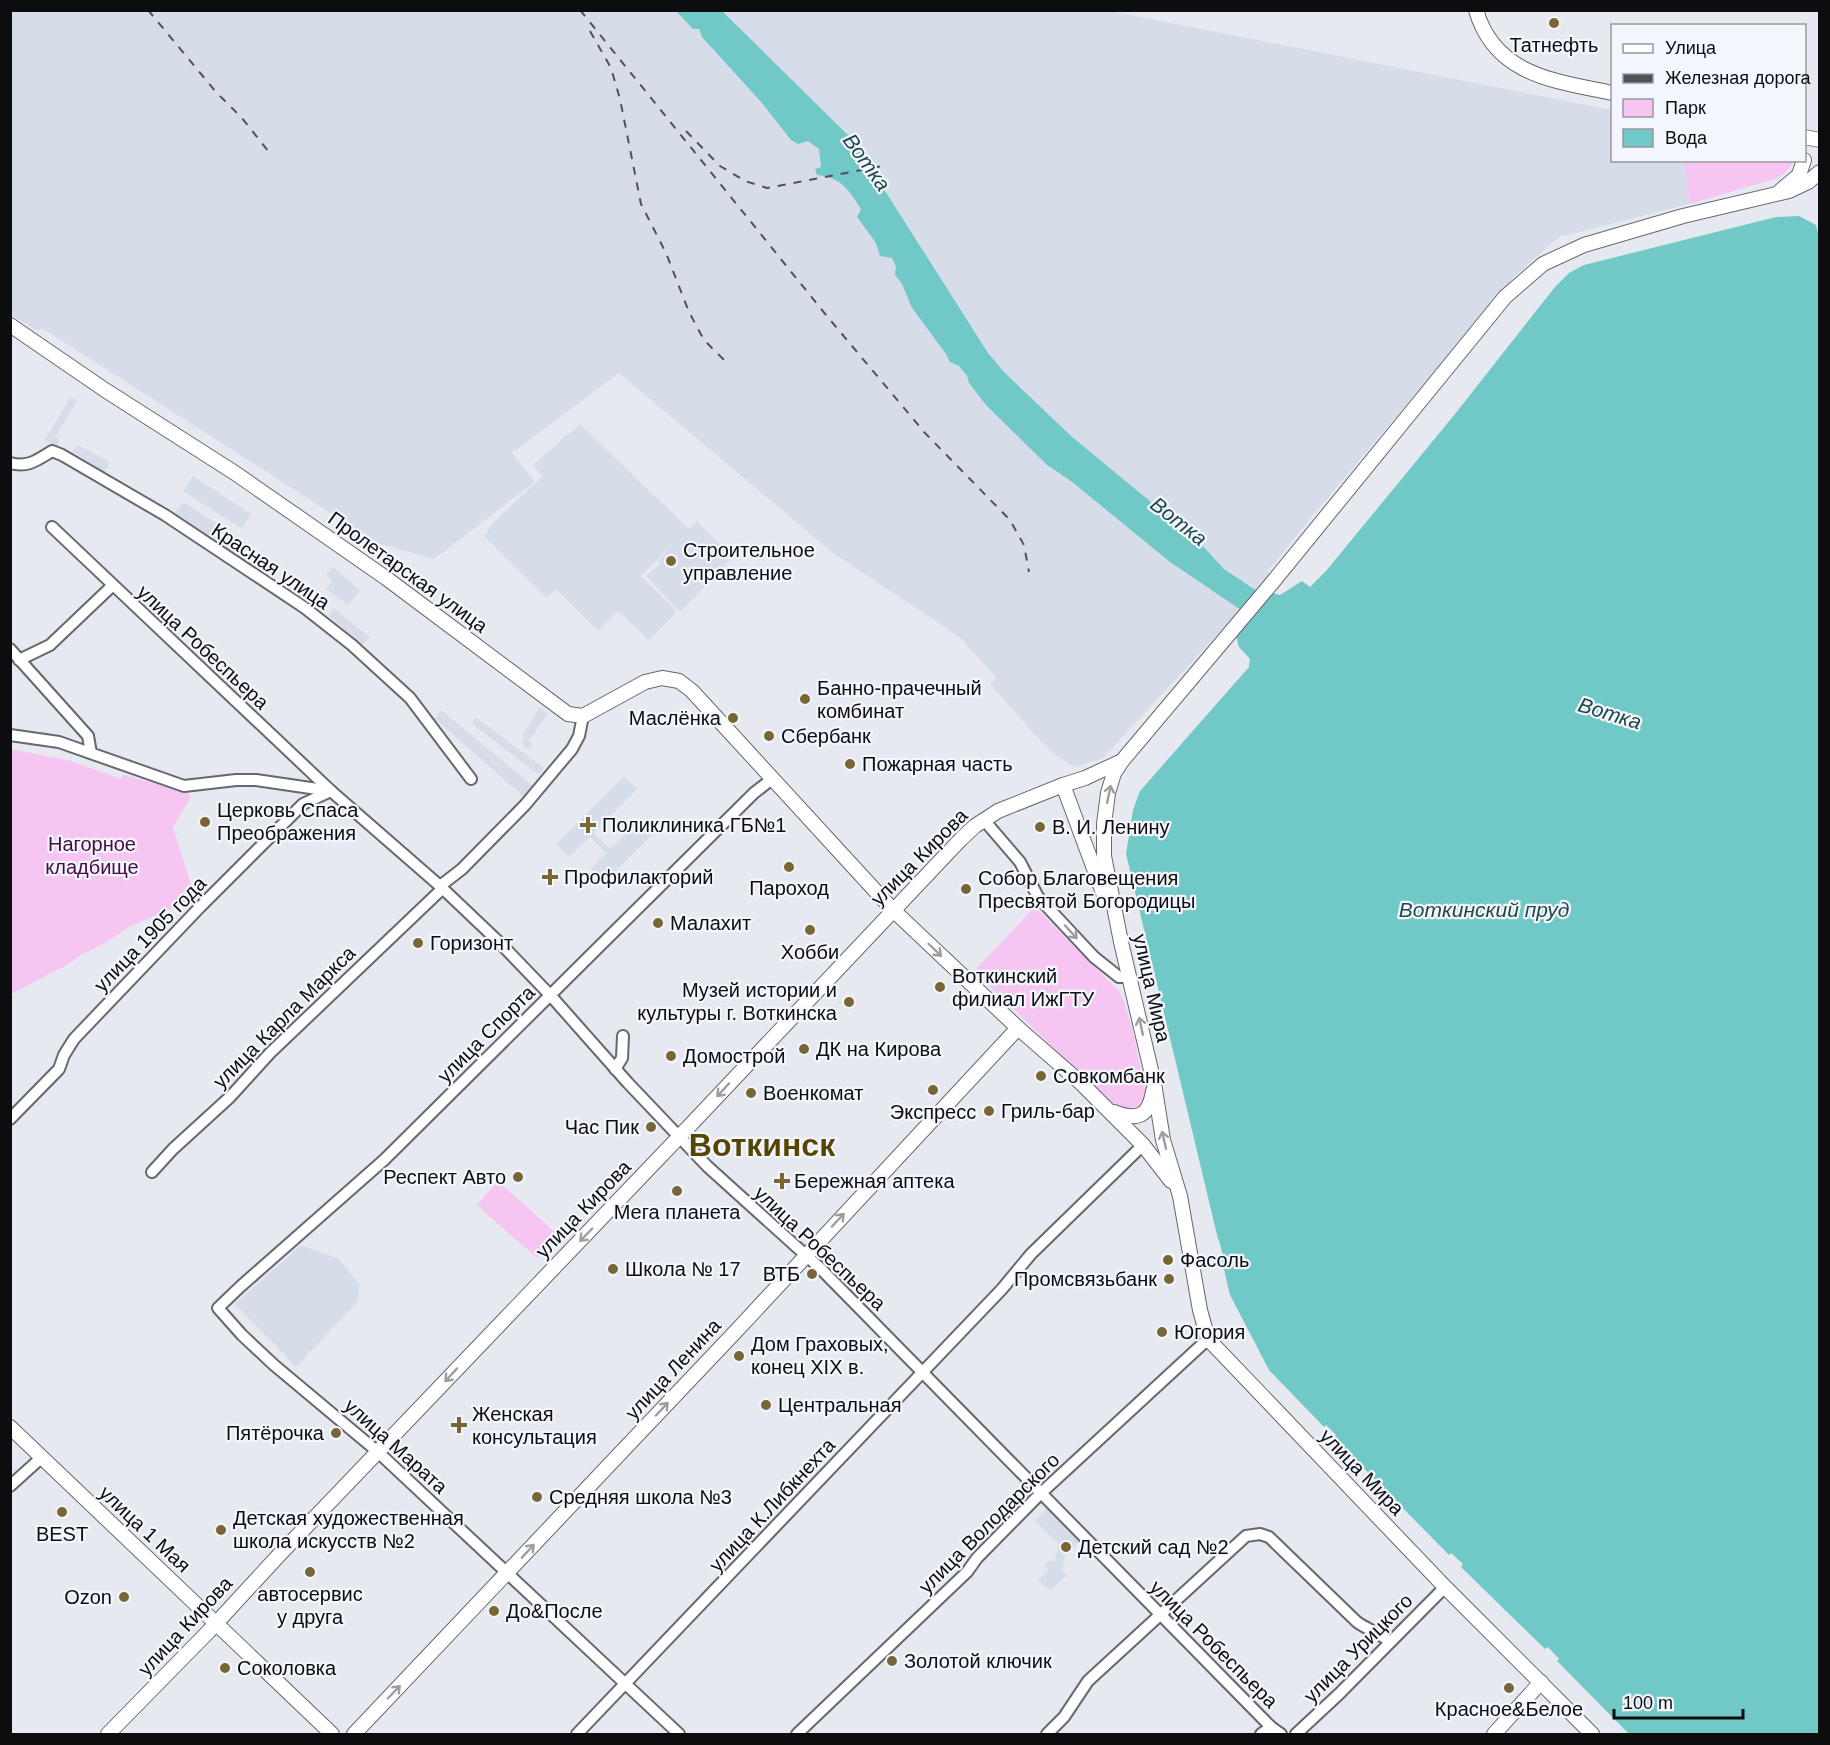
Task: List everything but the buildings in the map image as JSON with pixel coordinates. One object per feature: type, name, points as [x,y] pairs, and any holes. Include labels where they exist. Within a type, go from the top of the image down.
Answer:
[{"type":"main road","points":[[1476,10],[1488,39],[1514,64],[1530,73],[1546,78],[1611,93]]},
{"type":"main road","points":[[1775,195],[1799,175],[1803,162]]},
{"type":"main road","points":[[1122,761],[1272,583],[1505,297],[1530,274],[1562,254],[1594,242],[1683,216],[1775,195],[1798,187],[1820,172]]},
{"type":"main road","name":"Пролетарская улица","points":[[10,325],[235,474],[386,578],[565,712],[583,716]]},
{"type":"main road","points":[[583,716],[645,682],[662,678],[679,681],[692,692],[772,779]]},
{"type":"main road","name":"улица Кирова","points":[[108,1734],[217,1623],[961,839],[998,811],[1085,778],[1122,761]]},
{"type":"main road","name":"улица Мира","points":[[1122,761],[1114,773],[1108,793],[1103,840],[1104,856],[1121,942],[1154,1083],[1163,1140],[1180,1196],[1200,1310],[1208,1339],[1445,1587],[1592,1734]]},
{"type":"main road","name":"улица Мира","points":[[772,779],[893,910],[1109,1110],[1143,1145],[1170,1178],[1180,1196]]},
{"type":"main road","points":[[1063,785],[1121,942]]},
{"type":"main road","name":"улица Ленина","points":[[354,1734],[1018,1028]]},
{"type":"main road","points":[[1109,1110],[1127,1118],[1135,1118],[1143,1114],[1152,1100],[1154,1083]]},
{"type":"main road","name":"улица 1 Мая","points":[[10,1426],[332,1734]]},
{"type":"main road","points":[[1494,1734],[1541,1682]]},
{"type":"street","name":"Красная улица","points":[[10,463],[23,466],[35,463],[52,451],[62,455],[165,515],[305,608],[351,645],[410,698],[471,779]]},
{"type":"street","name":"улица Робеспьера","points":[[52,528],[331,791],[501,944],[707,1166],[806,1255],[1270,1727],[1281,1734]]},
{"type":"street","points":[[20,660],[50,645],[112,586]]},
{"type":"street","points":[[10,649],[88,736],[91,753]]},
{"type":"street","name":"улица Карла Маркса","points":[[152,1172],[173,1149],[230,1097],[270,1053],[462,869],[525,805],[572,749],[579,736],[583,716]]},
{"type":"street","points":[[10,735],[59,742],[184,786],[256,780],[331,791]]},
{"type":"street","name":"улица Спорта","points":[[218,1308],[384,1160],[746,801],[772,779]]},
{"type":"street","name":"улица 1905 года","points":[[10,1119],[59,1069],[74,1039],[200,907],[303,804],[331,791]]},
{"type":"street","points":[[984,820],[1020,862],[1038,897],[1094,957],[1119,977],[1130,977]]},
{"type":"street","points":[[615,1069],[622,1058],[623,1036]]},
{"type":"street","name":"улица К.Либкнехта","points":[[577,1734],[1002,1289],[1031,1254],[1143,1145]]},
{"type":"street","name":"улица Марата","points":[[218,1308],[242,1335],[274,1365],[378,1452],[508,1572],[625,1686],[679,1734]]},
{"type":"street","name":"улица Володарского","points":[[798,1734],[967,1572],[977,1558],[1040,1494],[1208,1339]]},
{"type":"street","points":[[10,1486],[41,1458]]},
{"type":"street","points":[[1047,1734],[1072,1707],[1088,1681],[1246,1536],[1260,1534],[1276,1542],[1357,1622],[1370,1631],[1382,1635],[1390,1642]]},
{"type":"street","name":"улица Урицкого","points":[[1296,1734],[1445,1587]]},
{"type":"street","points":[[1261,1734],[1270,1727]]},
{"type":"shaded area","points":[[11,11],[1110,11],[1611,110],[1611,162],[1685,162],[1689,204],[1559,237],[1513,278],[1268,571],[1268,584],[1241,616],[1226,625],[1103,758],[1075,767],[1058,757],[1034,734],[990,684],[997,678],[958,636],[833,553],[619,373],[512,453],[535,482],[434,559],[377,543],[42,328],[39,331],[11,315]]},
{"type":"shaded area","points":[[71,397],[77,401],[56,436],[59,440],[56,447],[45,440]]},
{"type":"shaded area","points":[[580,424],[689,529],[697,521],[733,557],[680,612],[646,576],[660,564],[658,561],[678,539],[641,576],[677,612],[649,640],[618,611],[598,631],[556,589],[547,598],[484,536],[495,521],[542,477],[533,465]]},
{"type":"shaded area","points":[[78,445],[110,462],[104,472],[72,451]]},
{"type":"shaded area","points":[[193,476],[251,514],[242,529],[183,491]]},
{"type":"shaded area","points":[[183,502],[252,546],[243,559],[173,515]]},
{"type":"shaded area","points":[[333,567],[360,590],[348,605],[326,589],[332,581],[326,575]]},
{"type":"shaded area","points":[[334,608],[370,638],[362,645],[328,615]]},
{"type":"shaded area","points":[[540,707],[548,714],[529,740],[532,744],[527,749],[521,743],[525,739],[523,735]]},
{"type":"shaded area","points":[[441,710],[533,786],[523,796],[435,719]]},
{"type":"shaded area","points":[[477,717],[544,768],[539,775],[471,723]]},
{"type":"shaded area","name":"Поликлиника ГБ№1","points":[[624,776],[637,789],[594,833],[610,849],[641,818],[655,832],[604,882],[591,869],[606,853],[590,837],[569,857],[556,844]]},
{"type":"shaded area","points":[[301,1245],[339,1259],[359,1284],[358,1301],[296,1367],[235,1304]]},
{"type":"shaded area","name":"Детский сад №2","points":[[1048,1507],[1081,1540],[1069,1553],[1066,1551],[1062,1570],[1067,1575],[1051,1590],[1037,1581],[1049,1570],[1044,1566],[1050,1560],[1054,1563],[1059,1544],[1035,1521]]},
{"type":"green space","points":[[1685,162],[1793,162],[1784,174],[1775,179],[1689,204]]},
{"type":"green space","name":"Нагорное кладбище","points":[[11,749],[71,761],[121,779],[123,775],[188,792],[191,797],[173,827],[195,898],[129,927],[65,966],[11,994]]},
{"type":"green space","points":[[1035,907],[1119,991],[1133,1032],[1146,1095],[1137,1114],[1119,1111],[974,971]]},
{"type":"green space","points":[[498,1181],[558,1235],[537,1258],[477,1205]]},
{"type":"water","points":[[676,11],[722,11],[852,139],[988,353],[1004,372],[1071,436],[1197,540],[1224,569],[1260,593],[1244,612],[1170,562],[1071,481],[1047,465],[986,405],[959,366],[950,362],[912,308],[902,284],[895,275],[896,267],[892,258],[880,256],[876,243],[857,217],[861,209],[852,196],[844,186],[832,178],[817,175],[815,169],[821,167],[819,149],[808,141],[798,144],[791,140],[762,103],[702,37],[699,29],[693,29]]},
{"type":"water","name":"Воткинский пруд","points":[[1799,216],[1816,225],[1820,241],[1819,1734],[1629,1734],[1557,1661],[1559,1659],[1548,1647],[1545,1649],[1461,1567],[1463,1564],[1451,1553],[1449,1555],[1334,1438],[1336,1435],[1326,1425],[1324,1427],[1269,1370],[1230,1295],[1221,1257],[1223,1256],[1126,854],[1133,810],[1140,791],[1249,667],[1250,659],[1239,647],[1236,636],[1272,593],[1280,595],[1302,581],[1310,587],[1326,571],[1455,414],[1555,287],[1569,273],[1584,265],[1776,217]]},
{"type":"railway","points":[[148,10],[272,156]]},
{"type":"railway","points":[[580,10],[826,315],[925,433],[1010,520],[1024,545],[1029,572]]},
{"type":"railway","points":[[590,31],[611,68],[620,99],[641,204],[666,253],[689,312],[704,340],[728,364]]},
{"type":"railway","points":[[686,131],[720,166],[745,181],[767,188],[883,166]]},
{"type":"place","name":"Татнефть","points":[[1554,23]]},
{"type":"place","name":"Строительное управление","points":[[671,561]]},
{"type":"place","name":"Банно-прачечный комбинат","points":[[805,699]]},
{"type":"place","name":"Маслёнка","points":[[733,718]]},
{"type":"place","name":"Сбербанк","points":[[769,736]]},
{"type":"place","name":"Пожарная часть","points":[[850,764]]},
{"type":"place","name":"Церковь Спаса Преображения","points":[[205,822]]},
{"type":"place","name":"Поликлиника ГБ№1","points":[[588,825]]},
{"type":"place","name":"В. И. Ленину","points":[[1040,827]]},
{"type":"place","name":"Пароход","points":[[789,867]]},
{"type":"place","name":"Профилакторий","points":[[550,877]]},
{"type":"place","name":"Собор Благовещения Пресвятой Богородицы","points":[[966,889]]},
{"type":"place","name":"Малахит","points":[[658,923]]},
{"type":"place","name":"Хобби","points":[[810,930]]},
{"type":"place","name":"Горизонт","points":[[418,943]]},
{"type":"place","name":"Воткинский филиал ИжГТУ","points":[[940,987]]},
{"type":"place","name":"Музей истории и культуры г. Воткинска","points":[[849,1002]]},
{"type":"place","name":"ДК на Кирова","points":[[804,1049]]},
{"type":"place","name":"Домострой","points":[[671,1056]]},
{"type":"place","name":"Совкомбанк","points":[[1041,1076]]},
{"type":"place","name":"Экспресс","points":[[933,1090]]},
{"type":"place","name":"Военкомат","points":[[751,1093]]},
{"type":"place","name":"Гриль-бар","points":[[989,1111]]},
{"type":"place","name":"Час Пик","points":[[651,1127]]},
{"type":"place","name":"Респект Авто","points":[[518,1177]]},
{"type":"place","name":"Бережная аптека","points":[[782,1181]]},
{"type":"place","name":"Мега планета","points":[[677,1191]]},
{"type":"place","name":"Фасоль","points":[[1168,1260]]},
{"type":"place","name":"Школа № 17","points":[[613,1269]]},
{"type":"place","name":"ВТБ","points":[[812,1274]]},
{"type":"place","name":"Промсвязьбанк","points":[[1169,1279]]},
{"type":"place","name":"Югория","points":[[1162,1332]]},
{"type":"place","name":"Дом Граховых, конец XIX в.","points":[[739,1356]]},
{"type":"place","name":"Центральная","points":[[766,1405]]},
{"type":"place","name":"Женская консультация","points":[[459,1425]]},
{"type":"place","name":"Пятёрочка","points":[[336,1433]]},
{"type":"place","name":"Средняя школа №3","points":[[537,1497]]},
{"type":"place","name":"BEST","points":[[62,1512]]},
{"type":"place","name":"Детская художественная школа искусств №2","points":[[221,1530]]},
{"type":"place","name":"Детский сад №2","points":[[1066,1547]]},
{"type":"place","name":"автосервис у друга","points":[[310,1572]]},
{"type":"place","name":"Ozon","points":[[124,1597]]},
{"type":"place","name":"До&После","points":[[494,1611]]},
{"type":"place","name":"Золотой ключик","points":[[892,1661]]},
{"type":"place","name":"Соколовка","points":[[225,1668]]},
{"type":"place","name":"Красное&Белое","points":[[1509,1688]]},
{"type":"district","name":"Воткинск","points":[[762,1145]]},
{"type":"water label","name":"Вотка","points":[[867,162]]},
{"type":"water label","name":"Вотка","points":[[1179,521]]},
{"type":"water label","name":"Вотка","points":[[1610,713]]}]
